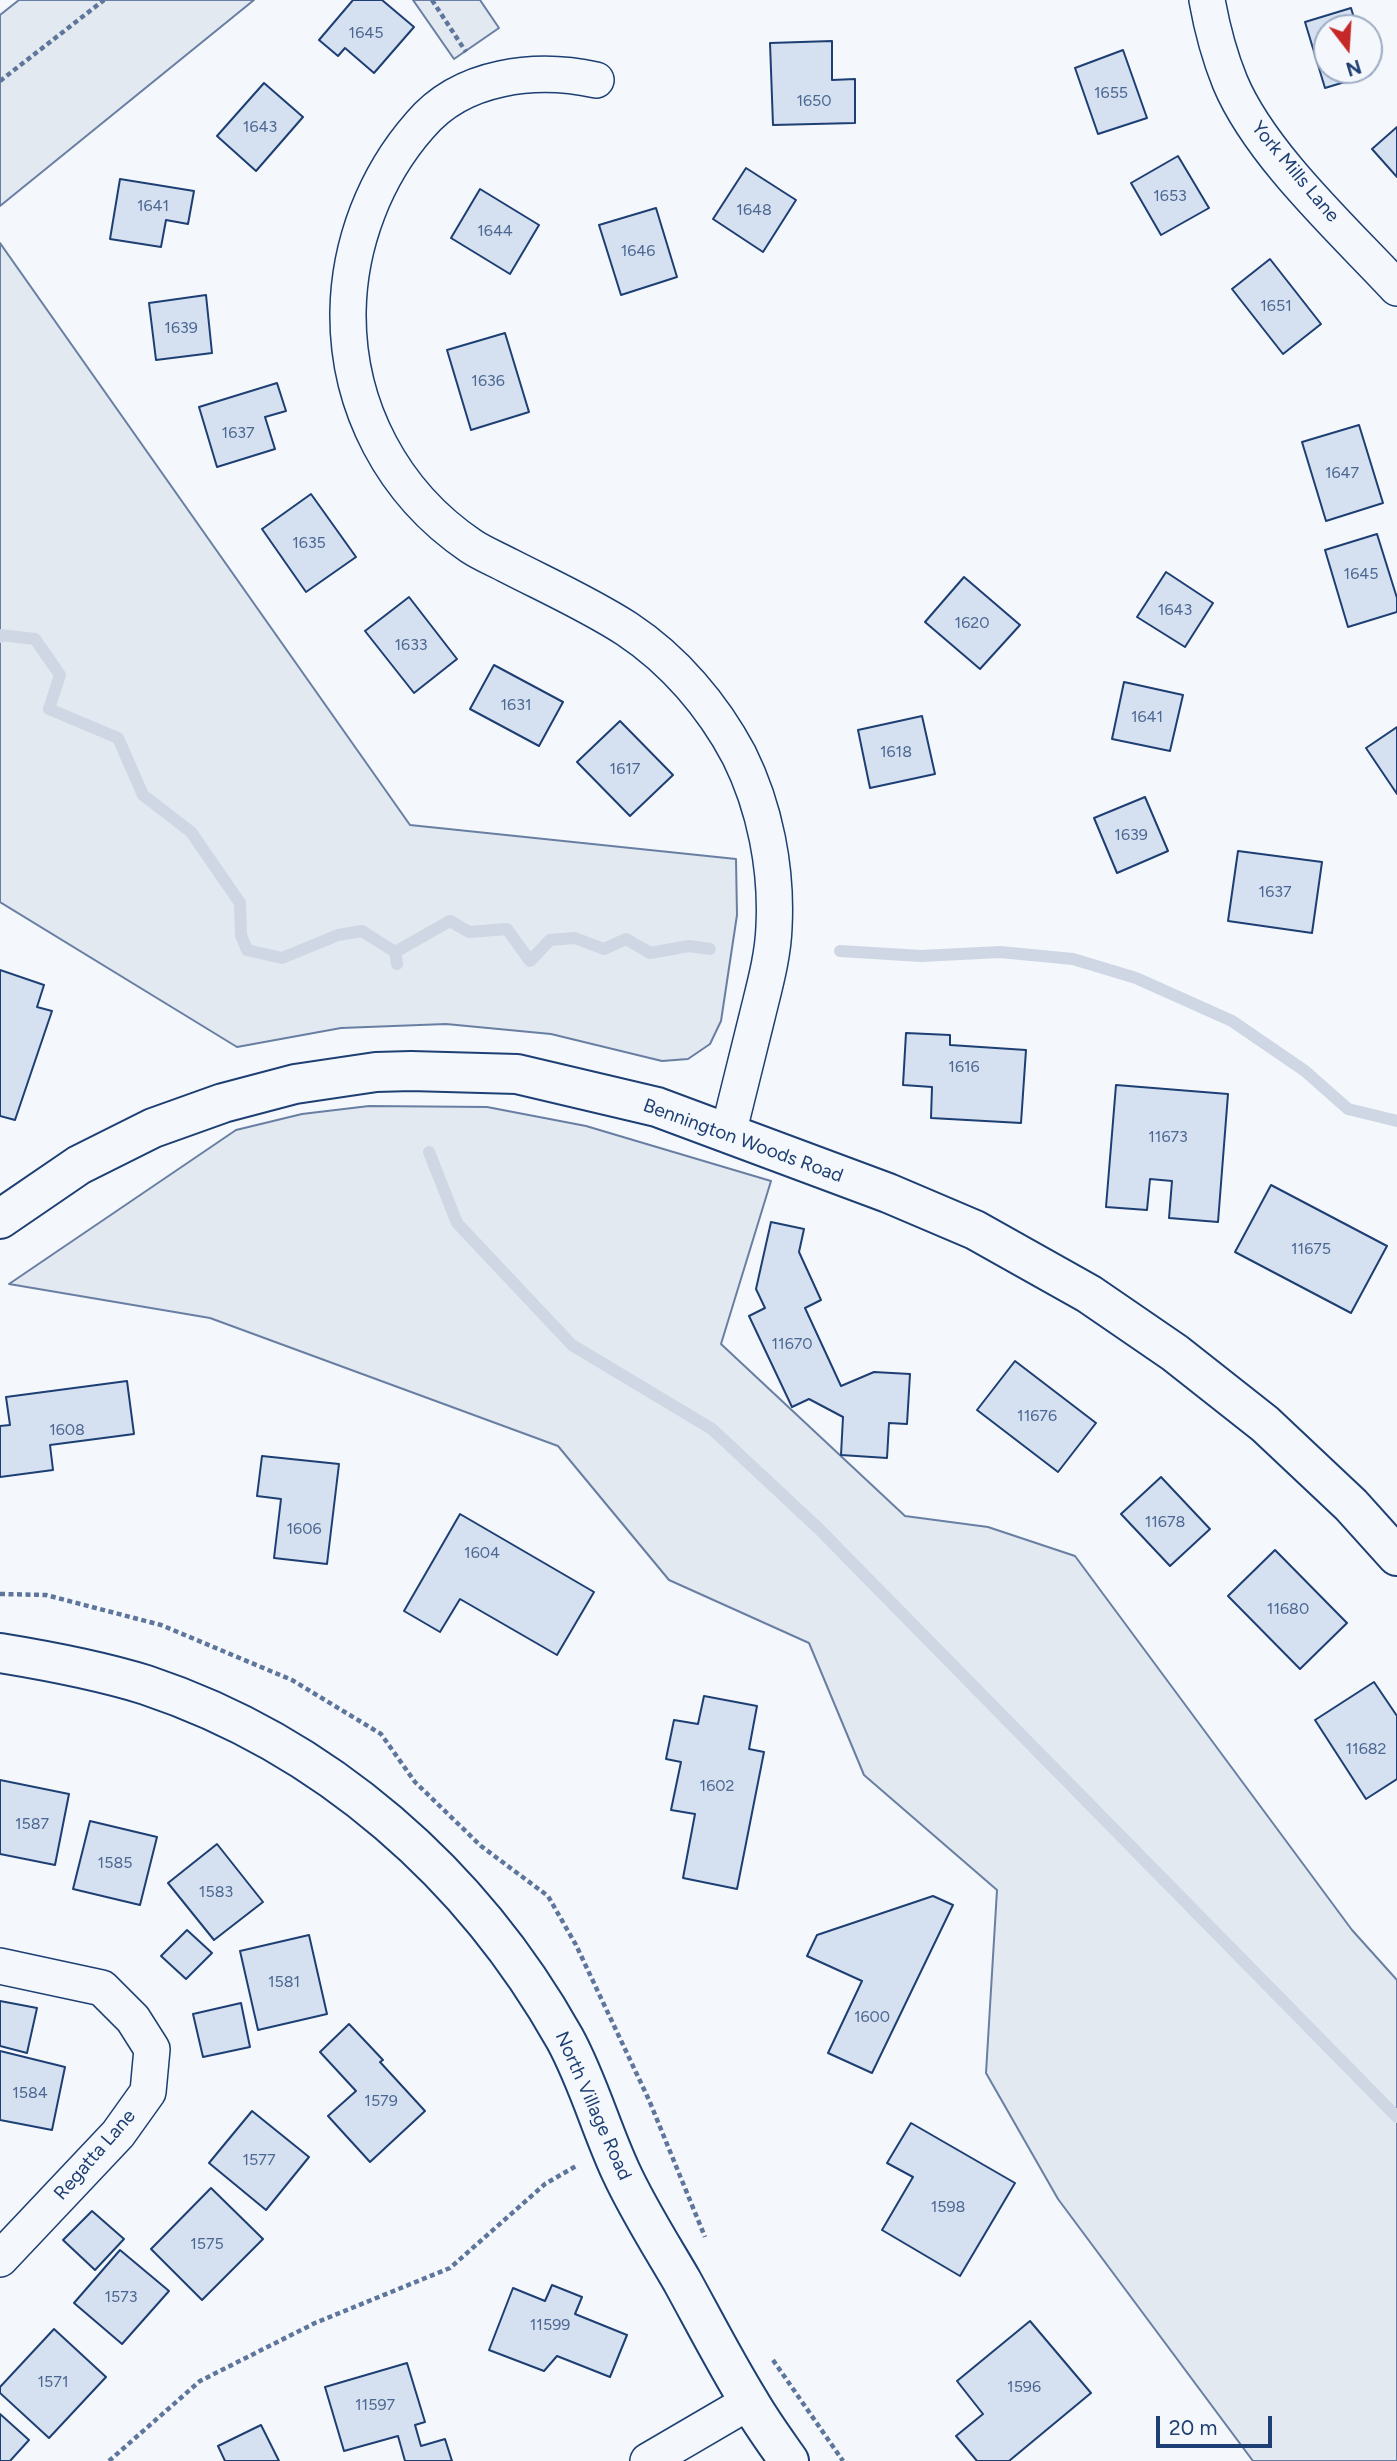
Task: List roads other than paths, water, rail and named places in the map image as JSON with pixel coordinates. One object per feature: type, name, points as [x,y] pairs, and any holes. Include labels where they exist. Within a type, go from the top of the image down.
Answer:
[{"type":"street","name":"York Mills Lane","points":[[1207,0],[1212,30],[1231,84],[1259,134],[1291,174],[1397,288]]},
{"type":"street","points":[[596,80],[569,74],[528,74],[486,82],[447,101],[424,119],[398,149],[359,234],[348,285],[348,340],[357,391],[376,440],[402,481],[435,518],[473,547],[630,631],[674,667],[711,711],[740,757],[761,812],[772,866],[774,927],[768,972],[728,1134]]},
{"type":"street","name":"Bennington Woods Road","points":[[0,1219],[79,1166],[153,1128],[223,1102],[295,1084],[376,1072],[517,1074],[657,1107],[888,1193],[975,1230],[1089,1294],[1175,1353],[1265,1424],[1351,1505],[1397,1556]]},
{"type":"street","name":"North Village Road","points":[[0,1653],[74,1665],[135,1682],[224,1717],[294,1754],[345,1789],[429,1858],[478,1910],[523,1970],[567,2042],[621,2174],[749,2402],[789,2461]]},
{"type":"street","name":"Regatta Lane","points":[[0,1966],[102,1988],[133,2019],[152,2049],[148,2092],[118,2134],[0,2259]]},
{"type":"street","points":[[648,2461],[749,2402]]},
{"type":"waterway","points":[[0,637],[35,639],[60,675],[49,709],[118,738],[143,795],[191,832],[240,903],[241,935],[247,950],[282,958],[338,935],[362,931],[395,952],[397,964]]},
{"type":"waterway","points":[[395,952],[450,921],[469,932],[507,929],[530,961],[550,940],[575,938],[604,949],[626,939],[650,953],[689,946],[710,949]]},
{"type":"waterway","points":[[840,951],[921,956],[1000,952],[1073,959],[1136,978],[1232,1021],[1305,1071],[1348,1109],[1397,1121]]},
{"type":"waterway","points":[[429,1152],[457,1223],[572,1345],[712,1429],[819,1529],[1397,2117]]}]
